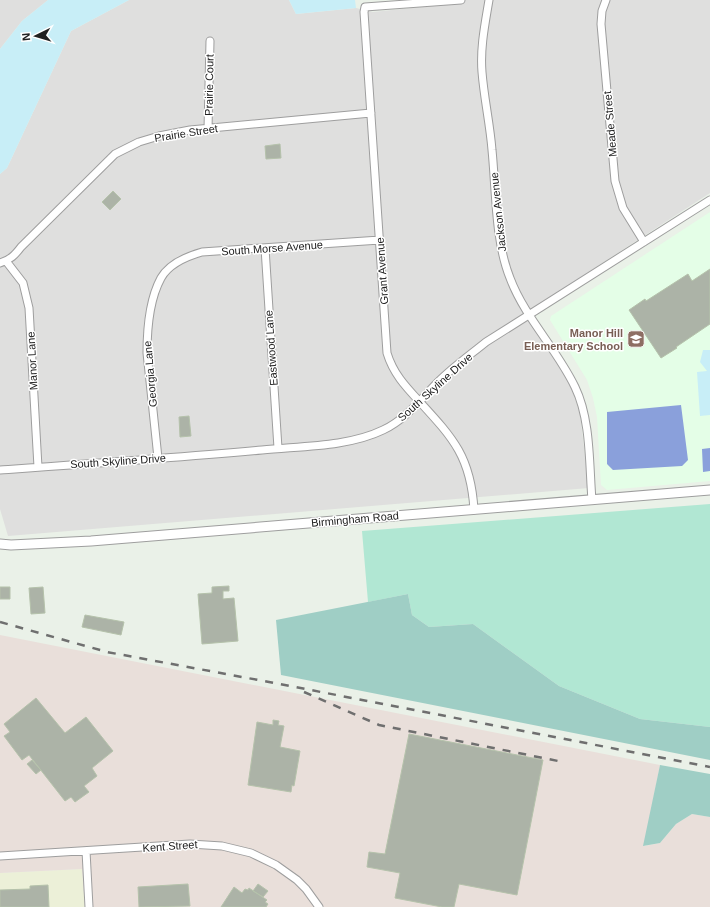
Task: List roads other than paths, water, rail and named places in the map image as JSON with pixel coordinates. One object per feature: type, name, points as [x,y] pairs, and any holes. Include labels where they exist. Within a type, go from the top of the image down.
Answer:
[{"type":"street","name":"Grant Avenue","points":[[461,0],[366,7],[364,12],[387,353],[390,364],[396,374],[449,434],[463,458],[471,483],[474,510]]},
{"type":"street","name":"Jackson Avenue","points":[[489,0],[483,44],[482,71],[490,125],[500,245],[509,278],[517,295],[569,375],[580,400],[586,426],[592,500]]},
{"type":"street","name":"Meade Street","points":[[606,0],[602,11],[601,24],[615,181],[624,208],[644,242]]},
{"type":"street","name":"Prairie Court","points":[[208,129],[210,41]]},
{"type":"street","name":"Prairie Street","points":[[3,262],[14,256],[21,247],[114,154],[129,146],[149,139],[190,130],[371,114]]},
{"type":"street","name":"South Skyline Drive","points":[[0,470],[337,444],[358,440],[372,435],[397,422],[408,414],[439,382],[486,342],[710,200]]},
{"type":"street","name":"South Morse Avenue","points":[[168,270],[185,258],[202,252],[380,240]]},
{"type":"street","name":"Eastwood Lane","points":[[265,248],[278,448]]},
{"type":"street","name":"Manor Lane","points":[[3,262],[23,283],[29,308],[38,467]]},
{"type":"street","name":"Georgia Lane","points":[[158,458],[147,353],[147,338],[150,314],[156,292],[162,277],[168,270]]},
{"type":"street","name":"Birmingham Road","points":[[0,544],[11,545],[98,540],[710,490]]},
{"type":"street","name":"Kent Street","points":[[0,856],[205,844],[236,849],[264,858],[287,872],[306,889],[319,907]]},
{"type":"street","points":[[86,851],[90,907]]},
{"type":"railway","points":[[0,622],[107,652],[710,767]]},
{"type":"railway","points":[[304,692],[379,725],[563,762]]},
{"type":"place","name":"Manor Hill Elementary School","points":[[636,339]]}]
